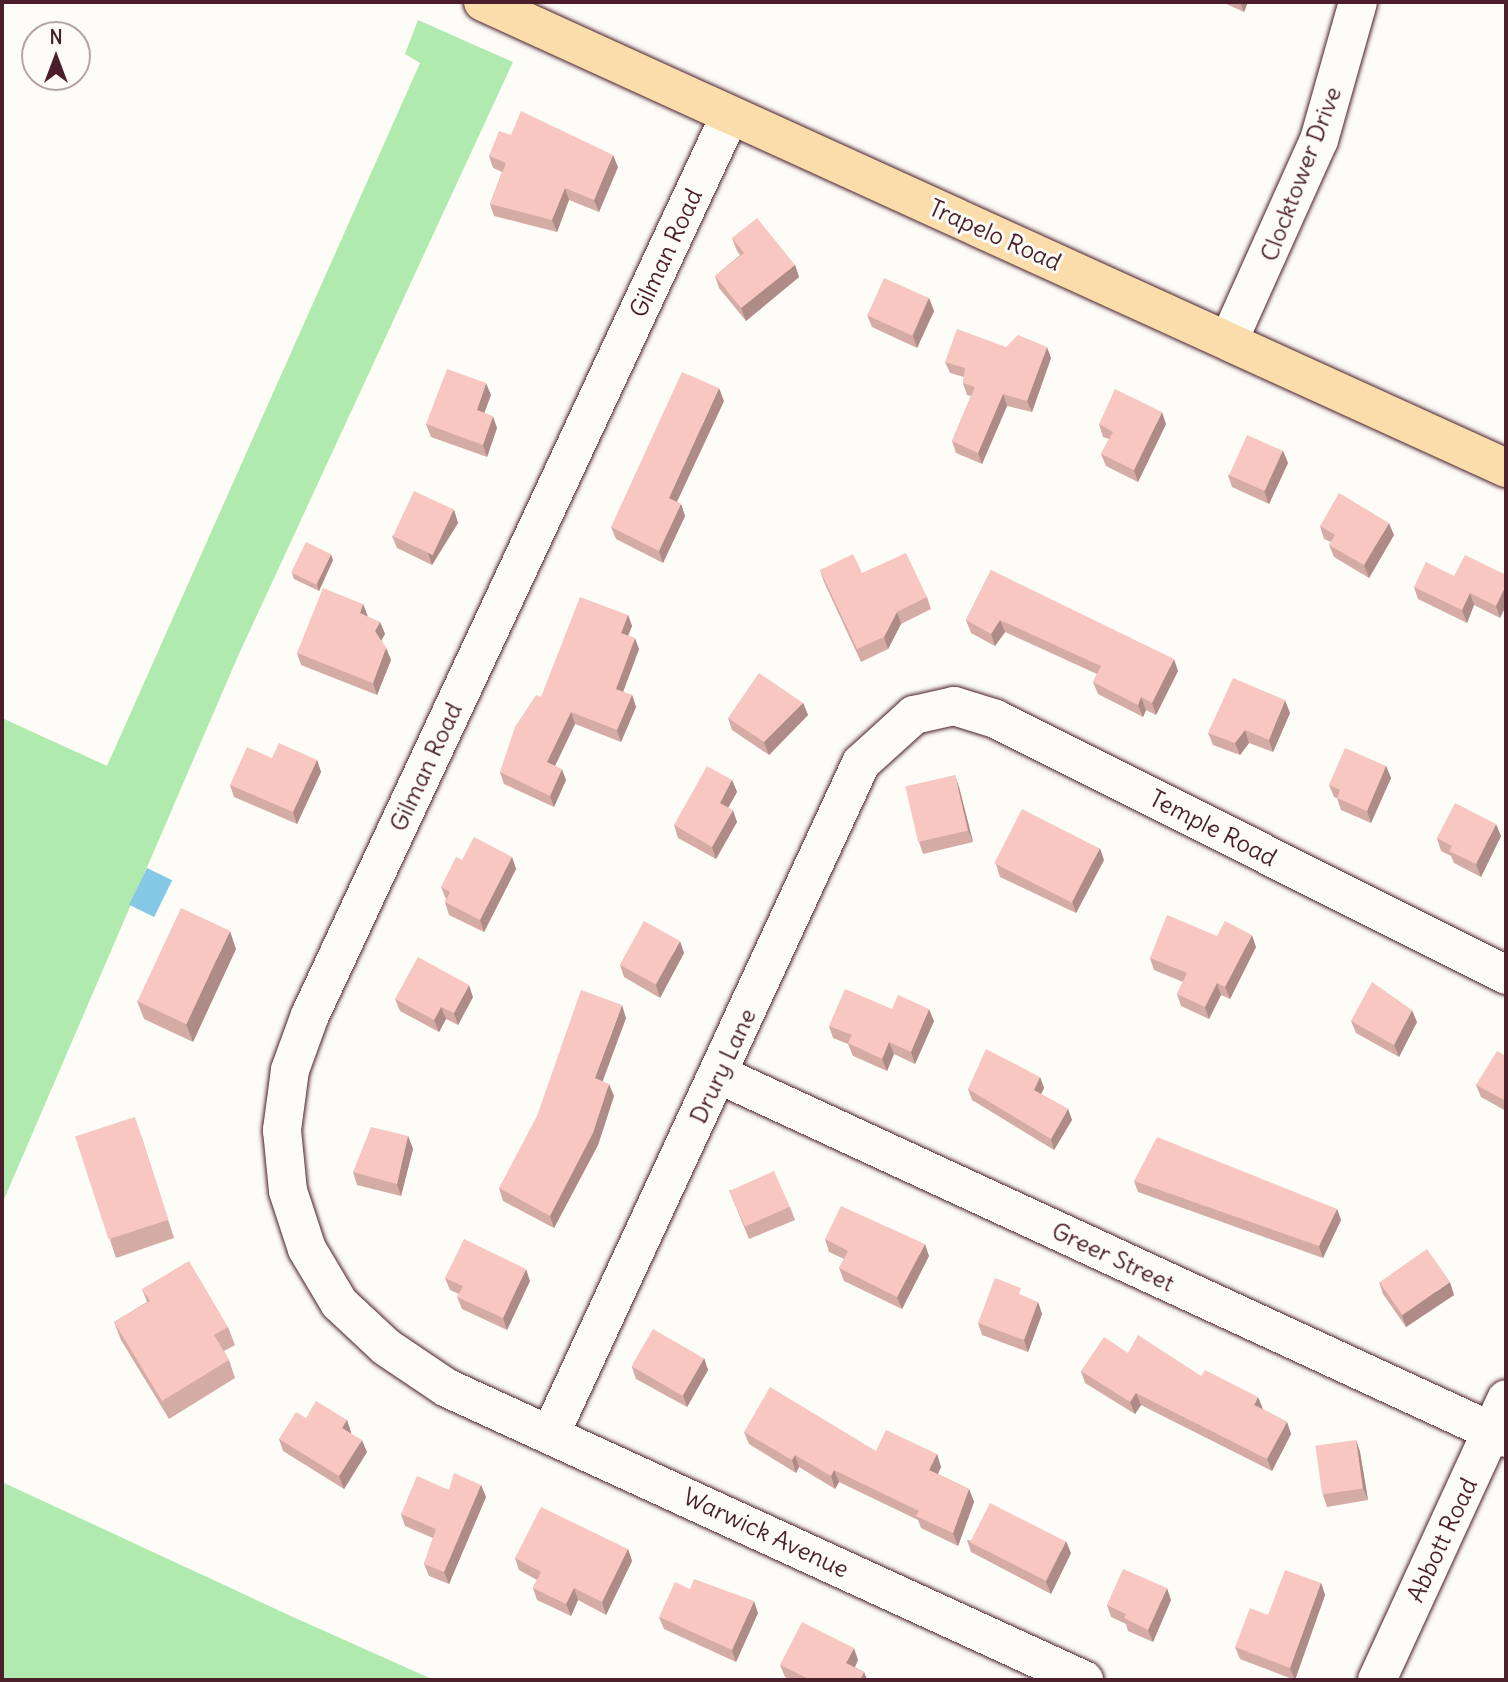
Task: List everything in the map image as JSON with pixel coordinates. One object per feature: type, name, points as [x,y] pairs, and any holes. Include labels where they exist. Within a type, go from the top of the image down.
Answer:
[{"type":"main road","name":"Trapelo Road","points":[[483,2],[729,117],[1229,340],[1506,468]]},
{"type":"street","name":"Clocktower Drive","points":[[1229,340],[1319,140],[1358,2]]},
{"type":"street","name":"Gilman Road","points":[[447,1388],[386,1347],[340,1303],[307,1249],[288,1191],[282,1130],[290,1070],[729,117]]},
{"type":"street","name":"Temple Road","points":[[914,715],[954,706],[996,719],[1506,975]]},
{"type":"street","name":"Drury Lane","points":[[551,1433],[720,1075],[861,763],[914,715]]},
{"type":"street","name":"Greer Street","points":[[720,1075],[1501,1423]]},
{"type":"street","name":"Warwick Avenue","points":[[447,1388],[551,1433],[1084,1680]]},
{"type":"street","name":"Abbott Road","points":[[1377,1680],[1501,1423]]},
{"type":"green space","points":[[418,20],[513,62],[238,656],[2,1204],[2,718],[107,766],[420,63],[405,54]]},
{"type":"green space","points":[[2,1482],[293,1617],[434,1680],[2,1680]]},
{"type":"water","points":[[147,868],[172,880],[154,917],[129,905]]},
{"type":"building","points":[[521,111],[613,155],[594,200],[565,188],[552,220],[490,204],[506,163],[489,156],[499,131],[511,135]]},
{"type":"building","points":[[757,218],[795,265],[741,308],[715,276],[744,253],[732,238]]},
{"type":"building","points":[[884,278],[929,298],[912,335],[867,315]]},
{"type":"building","points":[[957,329],[1006,347],[1018,335],[1047,347],[1027,401],[1003,394],[978,453],[952,441],[975,387],[963,383],[965,368],[945,362]]},
{"type":"building","points":[[447,369],[486,383],[477,410],[493,416],[483,445],[426,424]]},
{"type":"building","points":[[682,372],[719,388],[669,498],[681,504],[659,551],[611,527]]},
{"type":"building","points":[[1115,389],[1162,412],[1134,470],[1101,454],[1113,432],[1099,424]]},
{"type":"building","points":[[1247,435],[1283,451],[1265,491],[1229,475]]},
{"type":"building","points":[[414,491],[454,510],[433,555],[393,536]]},
{"type":"building","points":[[1339,493],[1389,523],[1364,565],[1329,545],[1335,535],[1320,526]]},
{"type":"building","points":[[306,542],[331,554],[316,585],[291,573]]},
{"type":"building","points":[[906,553],[927,597],[897,612],[884,637],[857,649],[820,570],[853,554],[862,573]]},
{"type":"building","points":[[1465,555],[1506,575],[1506,585],[1496,606],[1470,593],[1462,610],[1414,587],[1426,562],[1454,576]]},
{"type":"building","points":[[991,570],[1174,659],[1152,703],[1141,697],[1138,705],[1093,682],[1101,666],[1000,620],[991,634],[966,620]]},
{"type":"building","points":[[323,588],[363,604],[360,613],[380,622],[375,631],[386,648],[373,683],[297,653]]},
{"type":"building","points":[[580,597],[628,615],[621,633],[635,638],[616,689],[632,695],[617,730],[571,712],[547,762],[562,769],[550,796],[500,772],[515,727],[536,695],[541,697]]},
{"type":"building","points":[[759,673],[803,703],[764,742],[728,718]]},
{"type":"building","points":[[1233,678],[1285,700],[1269,740],[1245,730],[1235,743],[1208,733]]},
{"type":"building","points":[[279,743],[317,760],[293,812],[230,785],[247,747],[272,758]]},
{"type":"building","points":[[1345,748],[1386,766],[1367,811],[1337,798],[1340,790],[1329,785]]},
{"type":"building","points":[[707,766],[732,780],[720,803],[733,810],[712,847],[674,825]]},
{"type":"building","points":[[955,775],[968,831],[918,842],[905,786]]},
{"type":"building","points":[[1455,803],[1496,824],[1476,864],[1449,851],[1452,846],[1437,838]]},
{"type":"building","points":[[1022,809],[1100,848],[1072,903],[994,863]]},
{"type":"building","points":[[474,837],[512,857],[480,920],[445,902],[450,892],[441,887],[456,857],[462,860]]},
{"type":"building","points":[[181,908],[230,931],[186,1024],[137,1001]]},
{"type":"building","points":[[1167,915],[1217,936],[1225,921],[1252,935],[1225,987],[1217,983],[1205,1007],[1177,994],[1187,973],[1150,958]]},
{"type":"building","points":[[644,921],[680,941],[656,985],[620,965]]},
{"type":"building","points":[[418,957],[469,985],[454,1013],[441,1007],[434,1020],[395,999]]},
{"type":"building","points":[[1372,982],[1412,1010],[1394,1045],[1351,1021]]},
{"type":"building","points":[[845,989],[892,1009],[898,995],[929,1009],[911,1052],[889,1042],[882,1059],[848,1043],[852,1035],[829,1026]]},
{"type":"building","points":[[581,990],[622,1005],[595,1078],[609,1084],[593,1133],[550,1216],[499,1188],[537,1116]]},
{"type":"building","points":[[986,1049],[1040,1077],[1034,1090],[1068,1109],[1051,1139],[968,1089]]},
{"type":"building","points":[[1497,1051],[1506,1056],[1506,1101],[1476,1085]]},
{"type":"building","points":[[135,1117],[168,1220],[108,1239],[75,1136]]},
{"type":"building","points":[[371,1127],[408,1136],[397,1184],[353,1172]]},
{"type":"building","points":[[1157,1137],[1337,1209],[1319,1246],[1134,1181]]},
{"type":"building","points":[[774,1171],[790,1207],[745,1227],[729,1191]]},
{"type":"building","points":[[841,1206],[925,1244],[897,1297],[839,1268],[848,1251],[825,1239]]},
{"type":"building","points":[[464,1239],[526,1269],[503,1318],[457,1297],[463,1286],[445,1278]]},
{"type":"building","points":[[1427,1249],[1450,1282],[1402,1315],[1379,1282]]},
{"type":"building","points":[[189,1261],[228,1327],[214,1335],[229,1360],[162,1401],[114,1322],[150,1301],[142,1289]]},
{"type":"building","points":[[995,1278],[1021,1288],[1019,1294],[1038,1302],[1024,1340],[978,1323]]},
{"type":"building","points":[[653,1329],[704,1358],[683,1396],[632,1366]]},
{"type":"building","points":[[1138,1335],[1201,1376],[1205,1370],[1258,1397],[1254,1405],[1287,1422],[1267,1459],[1136,1393],[1130,1402],[1081,1371],[1104,1337],[1128,1353]]},
{"type":"building","points":[[770,1387],[876,1451],[886,1430],[937,1454],[929,1470],[969,1489],[953,1533],[916,1516],[919,1511],[834,1470],[831,1476],[795,1455],[792,1460],[744,1432]]},
{"type":"building","points":[[316,1401],[347,1420],[342,1428],[362,1440],[339,1476],[279,1439],[296,1412],[306,1418]]},
{"type":"building","points":[[1356,1440],[1363,1489],[1322,1494],[1315,1446]]},
{"type":"building","points":[[454,1473],[481,1485],[444,1572],[424,1564],[436,1529],[401,1514],[417,1476],[449,1490]]},
{"type":"building","points":[[990,1503],[1066,1542],[1046,1581],[970,1542]]},
{"type":"building","points":[[541,1507],[628,1549],[602,1602],[574,1588],[566,1604],[533,1588],[541,1572],[515,1558]]},
{"type":"building","points":[[1123,1569],[1167,1588],[1148,1630],[1124,1618],[1126,1614],[1107,1605]]},
{"type":"building","points":[[1285,1570],[1321,1583],[1290,1668],[1235,1647],[1250,1608],[1268,1615]]},
{"type":"building","points":[[694,1579],[754,1601],[732,1650],[659,1617],[675,1582],[690,1589]]},
{"type":"building","points":[[802,1622],[854,1648],[846,1663],[864,1672],[860,1680],[811,1680],[780,1665]]}]
